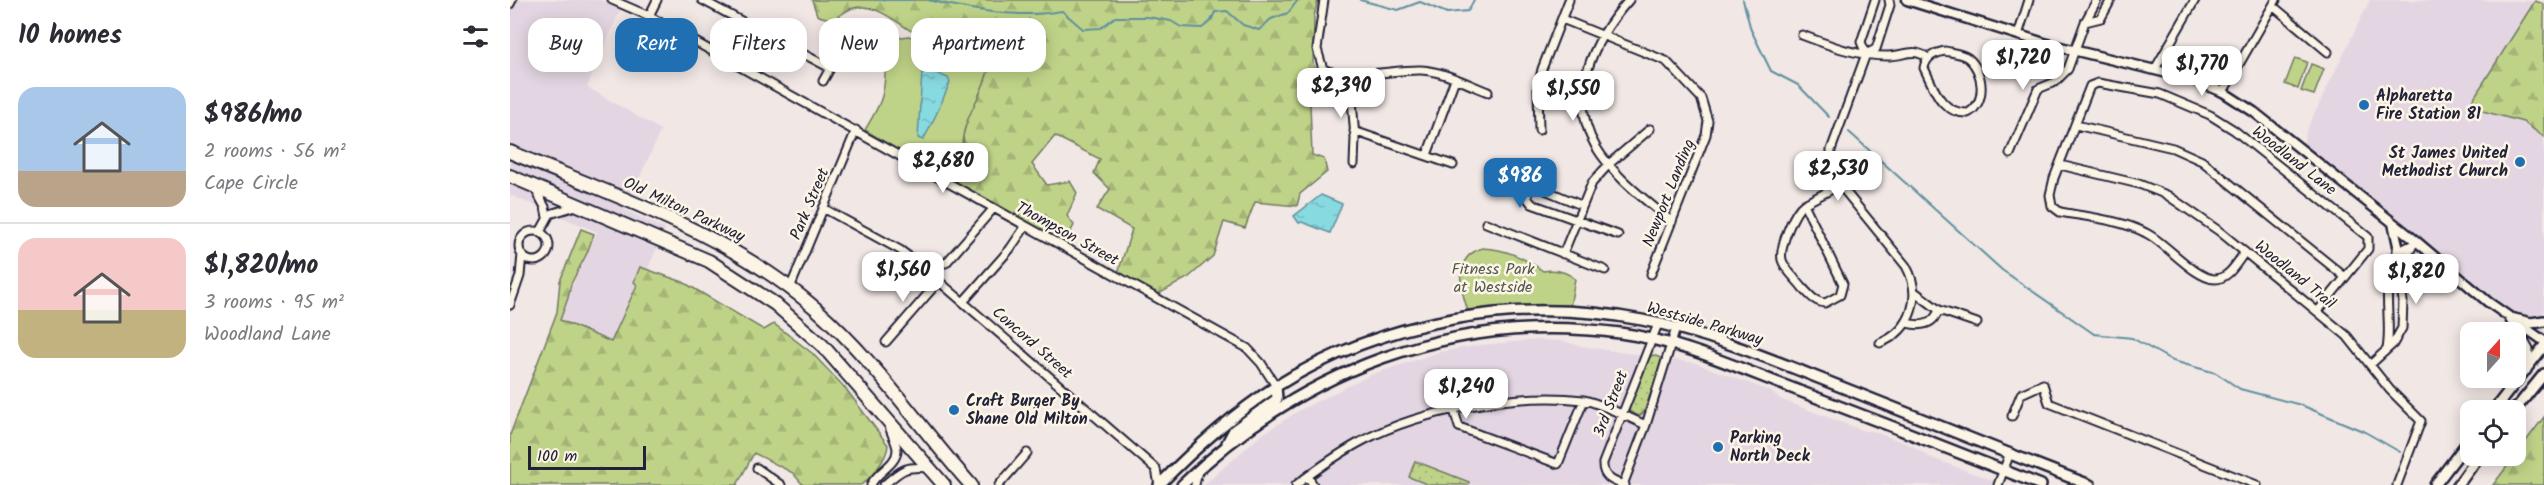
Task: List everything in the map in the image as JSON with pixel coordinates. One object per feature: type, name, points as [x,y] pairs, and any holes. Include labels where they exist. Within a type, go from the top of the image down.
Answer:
[{"type":"highway","name":"Old Milton Parkway","points":[[510,152],[691,228],[729,248],[790,288],[845,336],[971,485]]},
{"type":"highway","points":[[510,176],[709,261],[749,287],[798,323],[822,345],[944,485]]},
{"type":"main road","name":"Westside Parkway","points":[[1159,485],[1224,424],[1276,386],[1354,347],[1379,337],[1453,319],[1492,313],[1560,310],[1658,324],[1718,340],[2090,485]]},
{"type":"main road","points":[[2510,318],[2531,323],[2544,321]]},
{"type":"main road","points":[[2510,318],[2512,322]]},
{"type":"main road","name":"Westside Parkway","points":[[1182,485],[1250,427],[1296,396],[1391,353],[1438,340],[1524,329],[1581,330],[1622,334],[1673,344],[2042,485]]},
{"type":"main road","points":[[2526,346],[2528,350],[2526,365]]},
{"type":"main road","points":[[2526,372],[2544,346]]},
{"type":"main road","points":[[2524,400],[2542,379]]},
{"type":"main road","points":[[1224,448],[1234,430],[1277,399],[1276,386]]},
{"type":"main road","points":[[2502,400],[2512,388]]},
{"type":"main road","points":[[2435,485],[2460,453]]},
{"type":"main road","points":[[2457,485],[2471,466]]},
{"type":"street","points":[[510,4],[512,0]]},
{"type":"street","name":"Thompson Street","points":[[612,0],[649,15],[1025,227],[1247,348],[1261,363],[1276,386]]},
{"type":"street","points":[[649,15],[657,0]]},
{"type":"street","points":[[702,0],[819,62]]},
{"type":"street","points":[[1324,0],[1317,38],[1319,63],[1323,69],[1333,74],[1423,70],[1488,92]]},
{"type":"street","points":[[1539,130],[1538,88],[1542,69],[1569,0]]},
{"type":"street","points":[[1629,0],[1602,35],[1588,68],[1583,91],[1584,112],[1588,131],[1609,164],[1672,222]]},
{"type":"street","points":[[1875,0],[1861,42],[1866,54],[1831,150],[1832,168],[1840,185],[1906,266],[1912,277],[1915,292],[1907,323],[1896,335],[1880,343]]},
{"type":"street","points":[[1866,54],[1876,49],[1890,5],[1889,0]]},
{"type":"street","points":[[1907,0],[2018,35],[2192,79],[2223,92],[2254,112],[2393,222],[2415,243],[2510,318],[2544,341]]},
{"type":"street","points":[[2018,35],[2029,0]]},
{"type":"street","points":[[2010,154],[2038,89],[2063,76],[2085,22],[2097,0]]},
{"type":"street","points":[[2085,22],[2101,18],[2111,0]]},
{"type":"street","points":[[2155,69],[2195,0]]},
{"type":"street","points":[[2223,92],[2275,3],[2328,52]]},
{"type":"street","name":"Newport Landing","points":[[1562,19],[1666,60],[1696,90],[1705,105],[1708,121],[1706,135],[1651,274]]},
{"type":"street","points":[[1802,35],[1844,52],[1890,56],[1916,51],[1928,58]]},
{"type":"street","points":[[1945,51],[1961,54],[1972,62],[1980,75],[1982,84],[1973,110],[1961,113],[1941,102],[1924,68],[1928,58],[1936,52],[1945,51]]},
{"type":"street","points":[[823,81],[828,72]]},
{"type":"street","points":[[1350,74],[1354,164]]},
{"type":"street","points":[[1427,155],[1455,79]]},
{"type":"street","name":"Woodland Lane","points":[[2245,252],[2230,272],[2221,278],[2212,279],[2198,272],[2147,233],[2130,226],[2060,212],[2052,206],[2050,195],[2054,178],[2090,86],[2098,83],[2160,94],[2210,115],[2234,130],[2368,237],[2367,249],[2318,310]]},
{"type":"street","points":[[1538,88],[1583,91]]},
{"type":"street","points":[[2076,125],[2173,148],[2202,161],[2345,277]]},
{"type":"street","points":[[1563,254],[1581,205],[1592,183],[1609,164],[1650,129]]},
{"type":"street","name":"Park Street","points":[[790,288],[856,130]]},
{"type":"street","points":[[1354,131],[1453,165]]},
{"type":"street","name":"Woodland Trail","points":[[2060,165],[2139,184],[2168,195],[2245,252],[2347,336],[2390,390],[2421,421],[2397,485]]},
{"type":"street","points":[[1804,204],[1843,284],[1840,295],[1824,303],[1814,300],[1786,267],[1781,258],[1782,247],[1796,212],[1804,204],[1840,185]]},
{"type":"street","points":[[533,186],[545,207],[547,217]]},
{"type":"street","points":[[1581,205],[1538,187],[1528,192],[1528,199],[1532,204],[1618,235]]},
{"type":"street","points":[[540,232],[547,217],[556,211],[580,205]]},
{"type":"street","name":"Concord Street","points":[[823,208],[900,250],[1156,469]]},
{"type":"street","points":[[945,263],[993,208]]},
{"type":"street","points":[[2393,222],[2397,236],[2397,256]]},
{"type":"street","points":[[1486,223],[1605,270]]},
{"type":"street","points":[[963,302],[1005,256],[1025,227]]},
{"type":"street","points":[[510,305],[522,267],[519,245],[523,236],[531,231],[540,232],[547,238],[549,247],[543,258],[534,261],[517,284]]},
{"type":"street","points":[[2387,349],[2390,308],[2387,284],[2391,266],[2404,248],[2415,243]]},
{"type":"street","points":[[2370,365],[2399,336],[2402,328],[2403,307],[2399,273],[2415,243]]},
{"type":"street","points":[[522,254],[534,261]]},
{"type":"street","points":[[886,342],[939,281]]},
{"type":"street","points":[[1915,292],[1939,310],[1977,323]]},
{"type":"street","points":[[2390,308],[2403,307]]},
{"type":"street","points":[[1907,323],[1919,326],[1928,324],[1936,318],[1939,310]]},
{"type":"street","name":"3rd Street","points":[[1658,324],[1620,415],[1602,468],[1608,478],[1623,485],[1646,425],[1673,344],[1676,328]]},
{"type":"street","points":[[2012,416],[2021,394],[2043,384],[2049,403],[2257,485]]},
{"type":"street","points":[[1296,485],[1365,440],[1413,420],[1454,410],[1529,399],[1584,400],[1646,425]]},
{"type":"street","points":[[1454,410],[1459,427],[1558,465],[1584,400]]},
{"type":"street","points":[[871,485],[874,477],[896,458],[897,448],[886,418]]},
{"type":"street","points":[[999,485],[1027,453]]},
{"type":"street","points":[[1998,485],[2010,453]]},
{"type":"street","points":[[884,485],[909,466],[930,468]]},
{"type":"street","points":[[757,468],[781,485]]},
{"type":"street","points":[[1159,485],[1156,469],[1173,471]]},
{"type":"street","points":[[1195,485],[1199,469]]},
{"type":"street","points":[[1308,476],[1313,485]]},
{"type":"shaded area","points":[[510,0],[601,0],[620,10],[603,50],[603,18],[528,18],[528,72],[593,72],[587,87],[661,130],[625,210],[665,229],[614,347],[556,320],[597,232],[510,195]]},
{"type":"shaded area","points":[[2370,0],[2535,1],[2469,106],[2523,122],[2544,137],[2544,339],[2526,325],[2526,322],[2522,322],[2301,150],[2307,129]]},
{"type":"shaded area","points":[[1537,340],[1562,341],[1580,346],[1695,363],[1770,391],[1782,400],[1864,431],[1872,431],[1913,446],[1929,457],[2005,485],[1204,485],[1260,436],[1300,410],[1370,375],[1440,352],[1480,345]]},
{"type":"green space","points":[[812,0],[1318,0],[1314,16],[1313,64],[1321,77],[1309,79],[1312,155],[1324,159],[1327,172],[1300,194],[1297,206],[1255,202],[1245,228],[1224,222],[1213,256],[1189,277],[1157,295],[1118,273],[1132,229],[1097,209],[1110,189],[1094,173],[1100,159],[1055,136],[1032,164],[1047,185],[1070,181],[1077,193],[1067,216],[1074,225],[1065,243],[956,183],[961,164],[956,159],[964,147],[963,135],[981,72],[1046,72],[1046,18],[911,18],[911,30],[899,22],[899,18],[892,18],[869,8],[854,8],[831,18],[817,15]]},
{"type":"green space","points":[[2535,1],[2544,4],[2544,137],[2523,122],[2468,107]]},
{"type":"green space","points":[[911,37],[911,72],[987,72],[967,120],[956,186],[865,130],[881,100],[885,72],[899,72],[899,38]]},
{"type":"green space","points":[[2295,58],[2307,62],[2298,89],[2285,84]]},
{"type":"green space","points":[[2311,64],[2324,69],[2314,95],[2301,91]]},
{"type":"green space","points":[[581,229],[594,234],[571,284],[560,320],[611,342],[637,285],[634,282],[640,267],[683,282],[764,330],[774,324],[812,353],[846,389],[888,445],[882,462],[874,473],[861,485],[803,485],[793,473],[754,453],[737,485],[510,485],[510,435],[557,312],[560,281]]},
{"type":"green space","name":"Fitness Park at Westside","points":[[1482,248],[1507,252],[1543,271],[1560,271],[1572,276],[1575,279],[1570,307],[1468,311],[1461,284],[1462,266],[1472,253]]},
{"type":"green space","points":[[1653,355],[1661,358],[1662,362],[1644,412],[1639,416],[1627,410],[1648,358]]},
{"type":"green space","points":[[2544,417],[2544,485],[2493,485],[2507,466],[2526,466],[2526,441]]},
{"type":"green space","points":[[1415,461],[1469,482],[1468,485],[1429,485],[1409,477]]},
{"type":"water","points":[[922,72],[934,72],[948,78],[950,82],[923,140],[918,138]]},
{"type":"water","points":[[1321,195],[1342,204],[1330,233],[1302,222],[1299,223],[1294,216]]},
{"type":"waterway","points":[[875,0],[914,0]]},
{"type":"waterway","points":[[928,0],[1011,14],[1062,11],[1083,29],[1101,28],[1115,17],[1148,17],[1171,21],[1181,27],[1202,28],[1211,21],[1215,12],[1227,11],[1243,25],[1259,30],[1271,19],[1288,13],[1298,0]]},
{"type":"waterway","points":[[1360,0],[1398,10],[1420,2],[1447,13],[1468,11],[1474,0]]},
{"type":"waterway","points":[[1743,0],[1751,30],[1771,71],[1798,85],[1829,117]]},
{"type":"waterway","points":[[1849,132],[2002,270],[2094,334],[2132,338],[2173,361],[2216,373],[2240,389],[2301,405],[2365,432],[2400,452]]},
{"type":"place","name":"Alpharetta Fire Station 81","points":[[2364,105]]},
{"type":"place","name":"St James United Methodist Church","points":[[2520,162]]},
{"type":"place","name":"Craft Burger By Shane Old Milton","points":[[954,410]]},
{"type":"place","name":"Parking North Deck","points":[[1718,447]]}]
